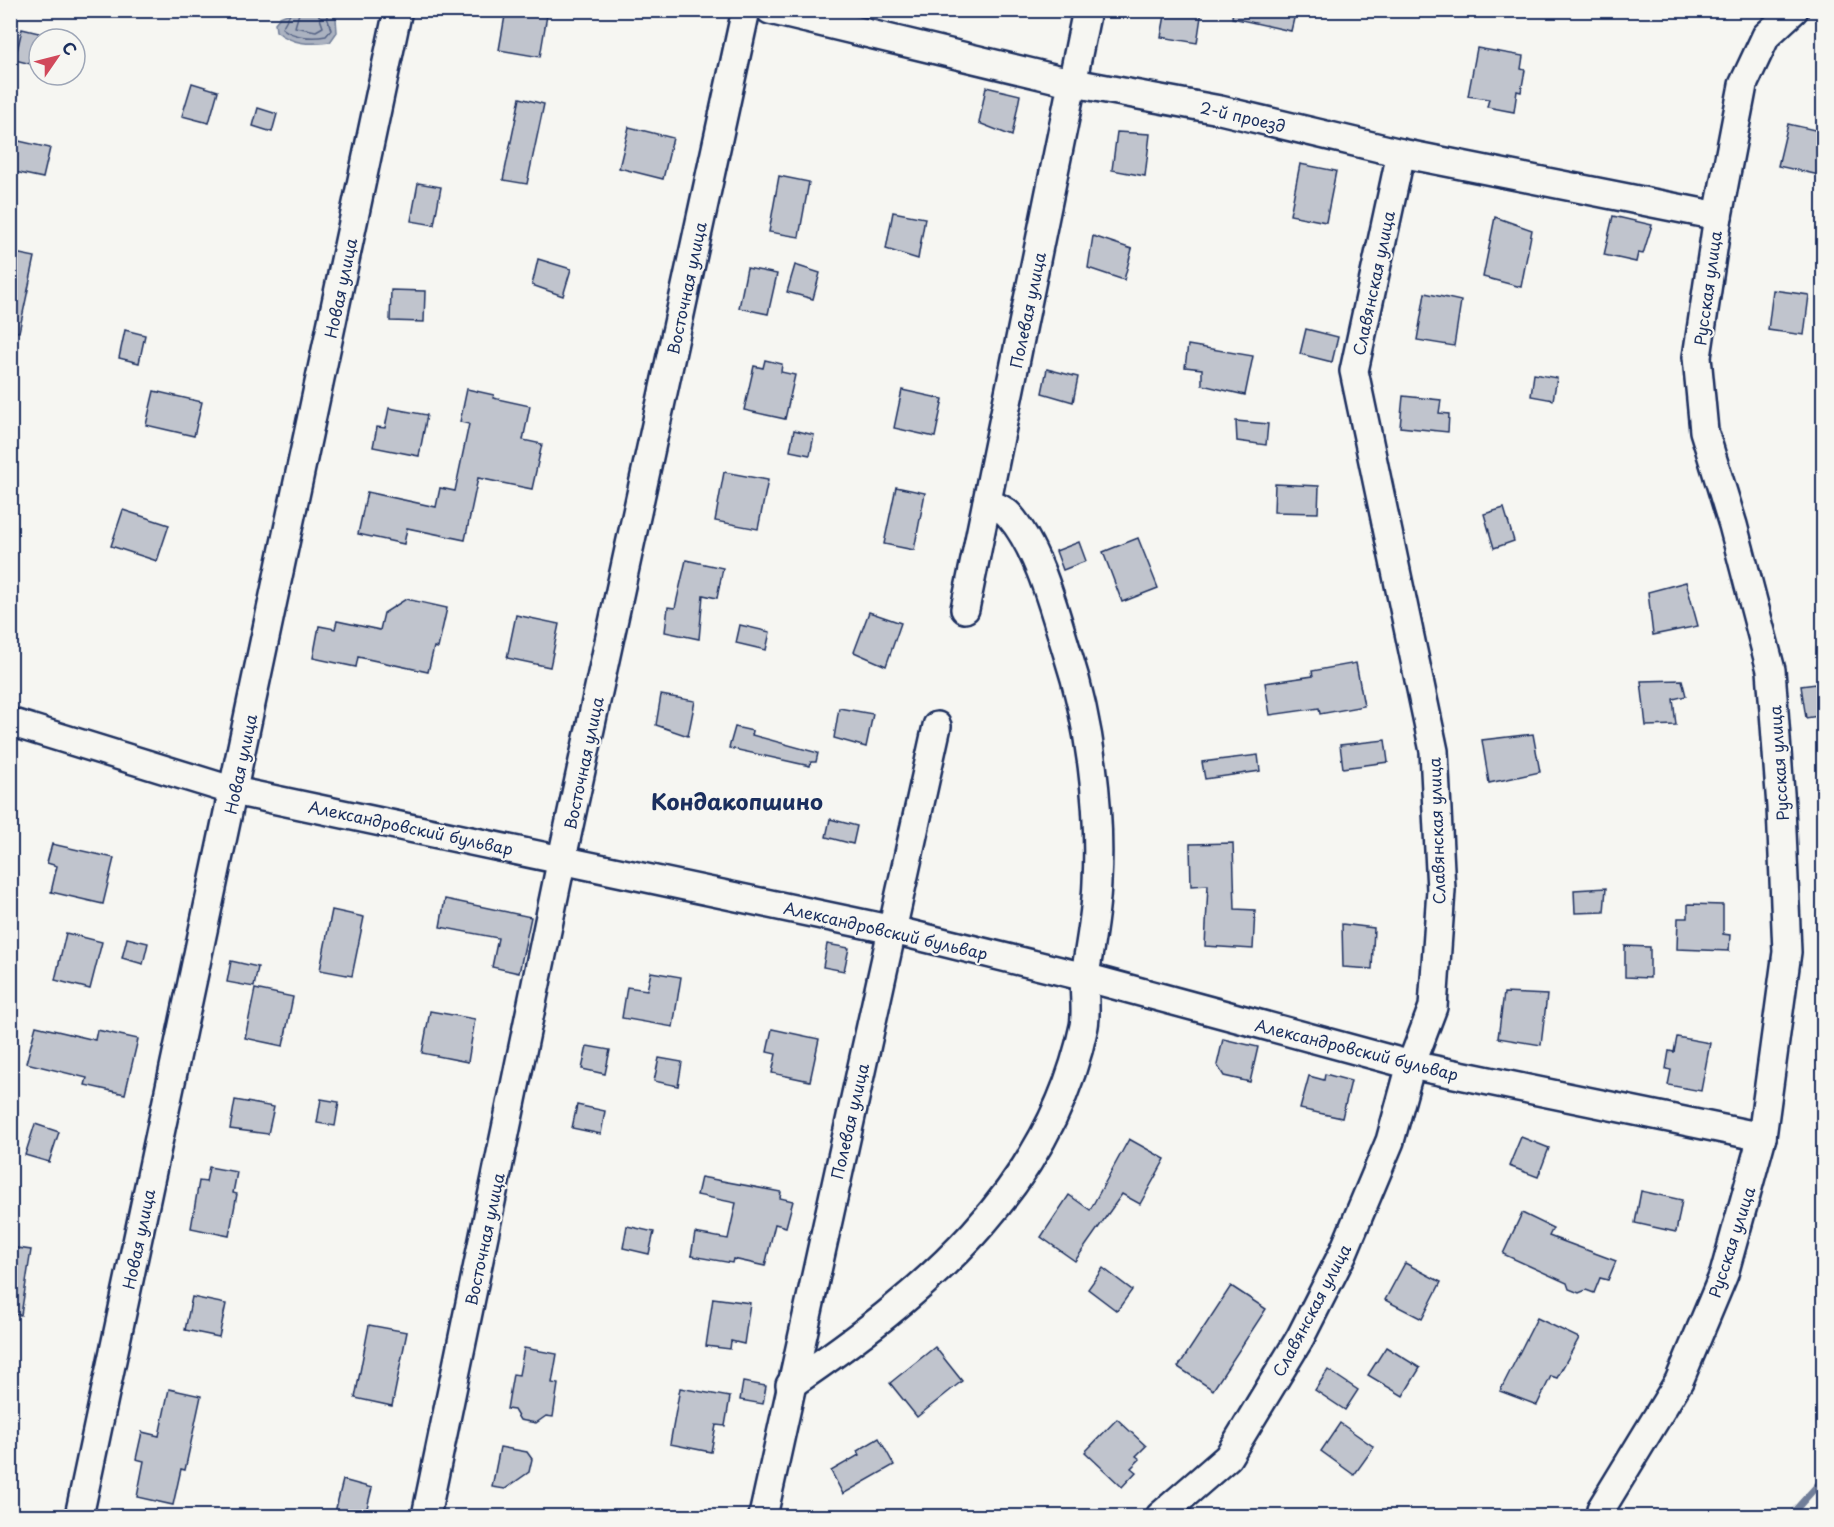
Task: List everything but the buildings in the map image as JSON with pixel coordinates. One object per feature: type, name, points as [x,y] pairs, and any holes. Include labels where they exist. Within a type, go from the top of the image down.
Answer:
[{"type":"street","name":"Новая улица","points":[[79,1516],[398,10]]},
{"type":"street","name":"Восточная улица","points":[[426,1516],[562,858],[746,10]]},
{"type":"street","name":"2-й проезд","points":[[770,10],[1074,83],[1220,110],[1401,153],[1718,216]]},
{"type":"street","name":"Полевая улица","points":[[965,609],[1074,83],[1087,10]]},
{"type":"street","name":"Русская улица","points":[[1601,1509],[1679,1382],[1724,1274],[1762,1137],[1787,952],[1781,807],[1771,670],[1733,525],[1704,431],[1697,357],[1718,216],[1743,85],[1766,36],[1794,10]]},
{"type":"street","name":"Славянская улица","points":[[1160,1516],[1228,1457],[1300,1338],[1343,1253],[1390,1141],[1411,1065],[1433,1007],[1441,890],[1434,750],[1354,371],[1401,153]]},
{"type":"street","points":[[790,1385],[920,1289],[958,1252],[1005,1197],[1042,1137],[1065,1090],[1084,1024],[1085,977],[1092,944],[1098,881],[1088,743],[1077,684],[1044,583],[1026,541],[1008,513],[987,502]]},
{"type":"street","name":"Александровский бульвар","points":[[10,723],[234,791],[562,858],[893,930],[1085,977],[1411,1065],[1762,1137]]},
{"type":"street","name":"Полевая улица","points":[[763,1516],[790,1385],[937,726]]},
{"type":"water","points":[[295,11],[329,11],[336,18],[337,32],[330,42],[308,43],[288,39],[276,31],[275,23],[280,17]]},
{"type":"waterway","points":[[1790,1516],[1824,1478]]},
{"type":"district","name":"Кондакопшино","points":[[737,800]]}]
